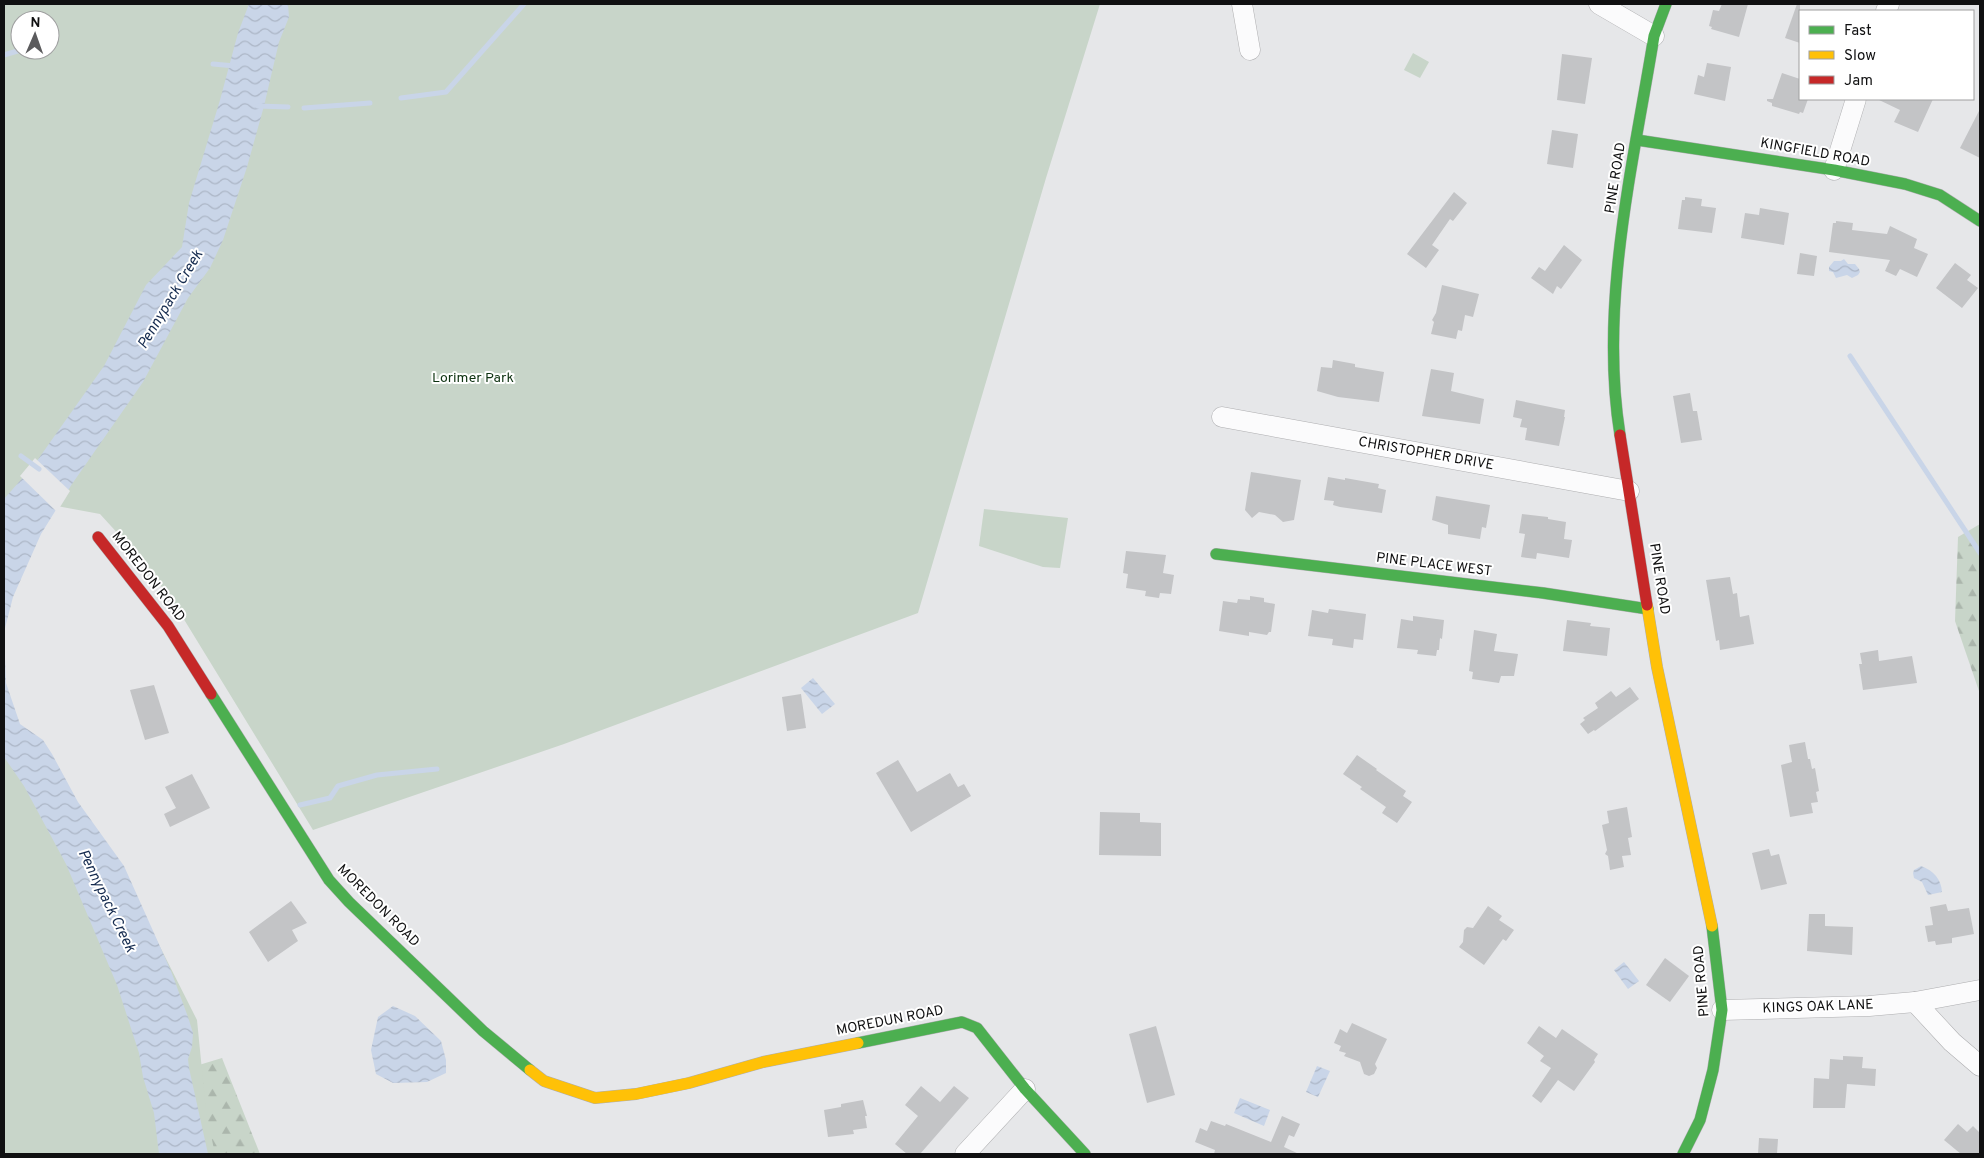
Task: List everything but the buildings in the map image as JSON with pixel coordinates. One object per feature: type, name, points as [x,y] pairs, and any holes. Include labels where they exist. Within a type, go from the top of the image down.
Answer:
[{"type":"street","points":[[1242,4],[1250,50]]},
{"type":"street","points":[[1599,4],[1654,36]]},
{"type":"street","name":"PINE ROAD","points":[[1666,4],[1654,36],[1637,140],[1618,258],[1613,330],[1615,404],[1664,700],[1711,921],[1722,1010],[1713,1070],[1700,1120],[1683,1154]]},
{"type":"street","points":[[1834,170],[1856,100]]},
{"type":"street","name":"KINGFIELD ROAD","points":[[1637,140],[1834,170],[1905,184],[1940,195],[1980,221]]},
{"type":"street","name":"CHRISTOPHER DRIVE","points":[[1222,417],[1629,491]]},
{"type":"street","name":"MOREDON ROAD","points":[[98,537],[168,626],[329,880],[349,902],[483,1031],[544,1081],[594,1098],[636,1094],[689,1083],[762,1062]]},
{"type":"street","name":"PINE PLACE WEST","points":[[1216,554],[1533,592],[1648,609]]},
{"type":"street","name":"KINGS OAK LANE","points":[[1722,1010],[1869,1006],[1915,1002],[1980,990]]},
{"type":"street","points":[[1915,1002],[1952,1042],[1980,1066]]},
{"type":"street","name":"MOREDUN ROAD","points":[[762,1062],[962,1022],[977,1028],[1025,1089],[1085,1154]]},
{"type":"street","points":[[965,1154],[1025,1089]]},
{"type":"green space","name":"Lorimer Park","points":[[4,4],[1100,4],[1046,178],[918,613],[564,744],[313,830],[177,608],[142,560],[100,514],[46,504],[4,554]]},
{"type":"green space","points":[[1413,53],[1429,62],[1420,78],[1404,70]]},
{"type":"green space","points":[[984,509],[1068,518],[1060,568],[1043,567],[979,546]]},
{"type":"green space","points":[[1980,524],[1980,694],[1955,621],[1958,537]]},
{"type":"green space","points":[[4,706],[153,933],[197,1020],[206,1111],[215,1154],[4,1154]]},
{"type":"green space","points":[[222,1058],[260,1154],[208,1154],[189,1068]]},
{"type":"water","name":"Pennypack Creek","points":[[249,4],[288,4],[289,17],[279,42],[247,167],[223,240],[210,268],[188,298],[143,382],[72,484],[41,534],[13,597],[4,632],[4,499],[34,465],[104,366],[146,285],[182,247],[189,203],[238,33]]},
{"type":"water","points":[[1844,259],[1848,264],[1855,264],[1860,272],[1858,275],[1852,278],[1847,275],[1836,278],[1833,272],[1829,271],[1829,267],[1834,261]]},
{"type":"water","name":"Pennypack Creek","points":[[4,632],[6,683],[20,724],[43,740],[78,802],[124,866],[171,971],[193,1033],[192,1047],[188,1059],[189,1068],[208,1154],[159,1154],[154,1113],[143,1077],[139,1053],[117,985],[66,864],[24,786],[4,757]]},
{"type":"water","points":[[813,678],[835,704],[822,714],[801,688]]},
{"type":"water","points":[[1921,866],[1930,870],[1936,876],[1942,892],[1928,895],[1922,882],[1914,878],[1914,870]]},
{"type":"water","points":[[1624,962],[1639,981],[1628,989],[1614,970]]},
{"type":"water","points":[[393,1006],[415,1016],[441,1041],[446,1060],[446,1073],[427,1082],[393,1083],[376,1074],[371,1050],[378,1017]]},
{"type":"water","points":[[1317,1066],[1330,1071],[1318,1097],[1306,1092]]},
{"type":"water","points":[[1240,1098],[1270,1110],[1264,1126],[1234,1113]]},
{"type":"pier","points":[[35,458],[70,491],[57,512],[20,476]]},
{"type":"waterway","points":[[401,98],[446,92],[524,4]]},
{"type":"waterway","points":[[4,55],[10,53]]},
{"type":"waterway","points":[[213,64],[235,66]]},
{"type":"waterway","points":[[304,108],[370,103]]},
{"type":"waterway","points":[[258,106],[288,107]]},
{"type":"waterway","points":[[1850,356],[1980,553]]},
{"type":"waterway","points":[[21,456],[39,469]]},
{"type":"waterway","points":[[300,805],[330,798],[338,786],[377,775],[437,769]]},
{"type":"traffic: fast","points":[[1620,435],[1615,386],[1614,336],[1616,285],[1621,235],[1654,36],[1666,4]]},
{"type":"traffic: fast","points":[[1637,140],[1834,170],[1905,184],[1940,195],[1980,221]]},
{"type":"traffic: fast","points":[[1216,554],[1543,593],[1648,609]]},
{"type":"traffic: fast","points":[[211,694],[329,880],[349,902],[483,1031],[530,1070]]},
{"type":"traffic: fast","points":[[1683,1154],[1700,1120],[1713,1070],[1722,1010],[1712,926]]},
{"type":"traffic: fast","points":[[858,1043],[962,1022],[977,1028],[1025,1089],[1085,1154]]},
{"type":"traffic: slow","points":[[1647,605],[1657,667],[1712,926]]},
{"type":"traffic: slow","points":[[530,1070],[544,1081],[595,1098],[636,1094],[689,1083],[763,1062],[858,1043]]},
{"type":"traffic: jam","points":[[1620,435],[1647,605]]},
{"type":"traffic: jam","points":[[98,537],[168,626],[211,694]]}]
